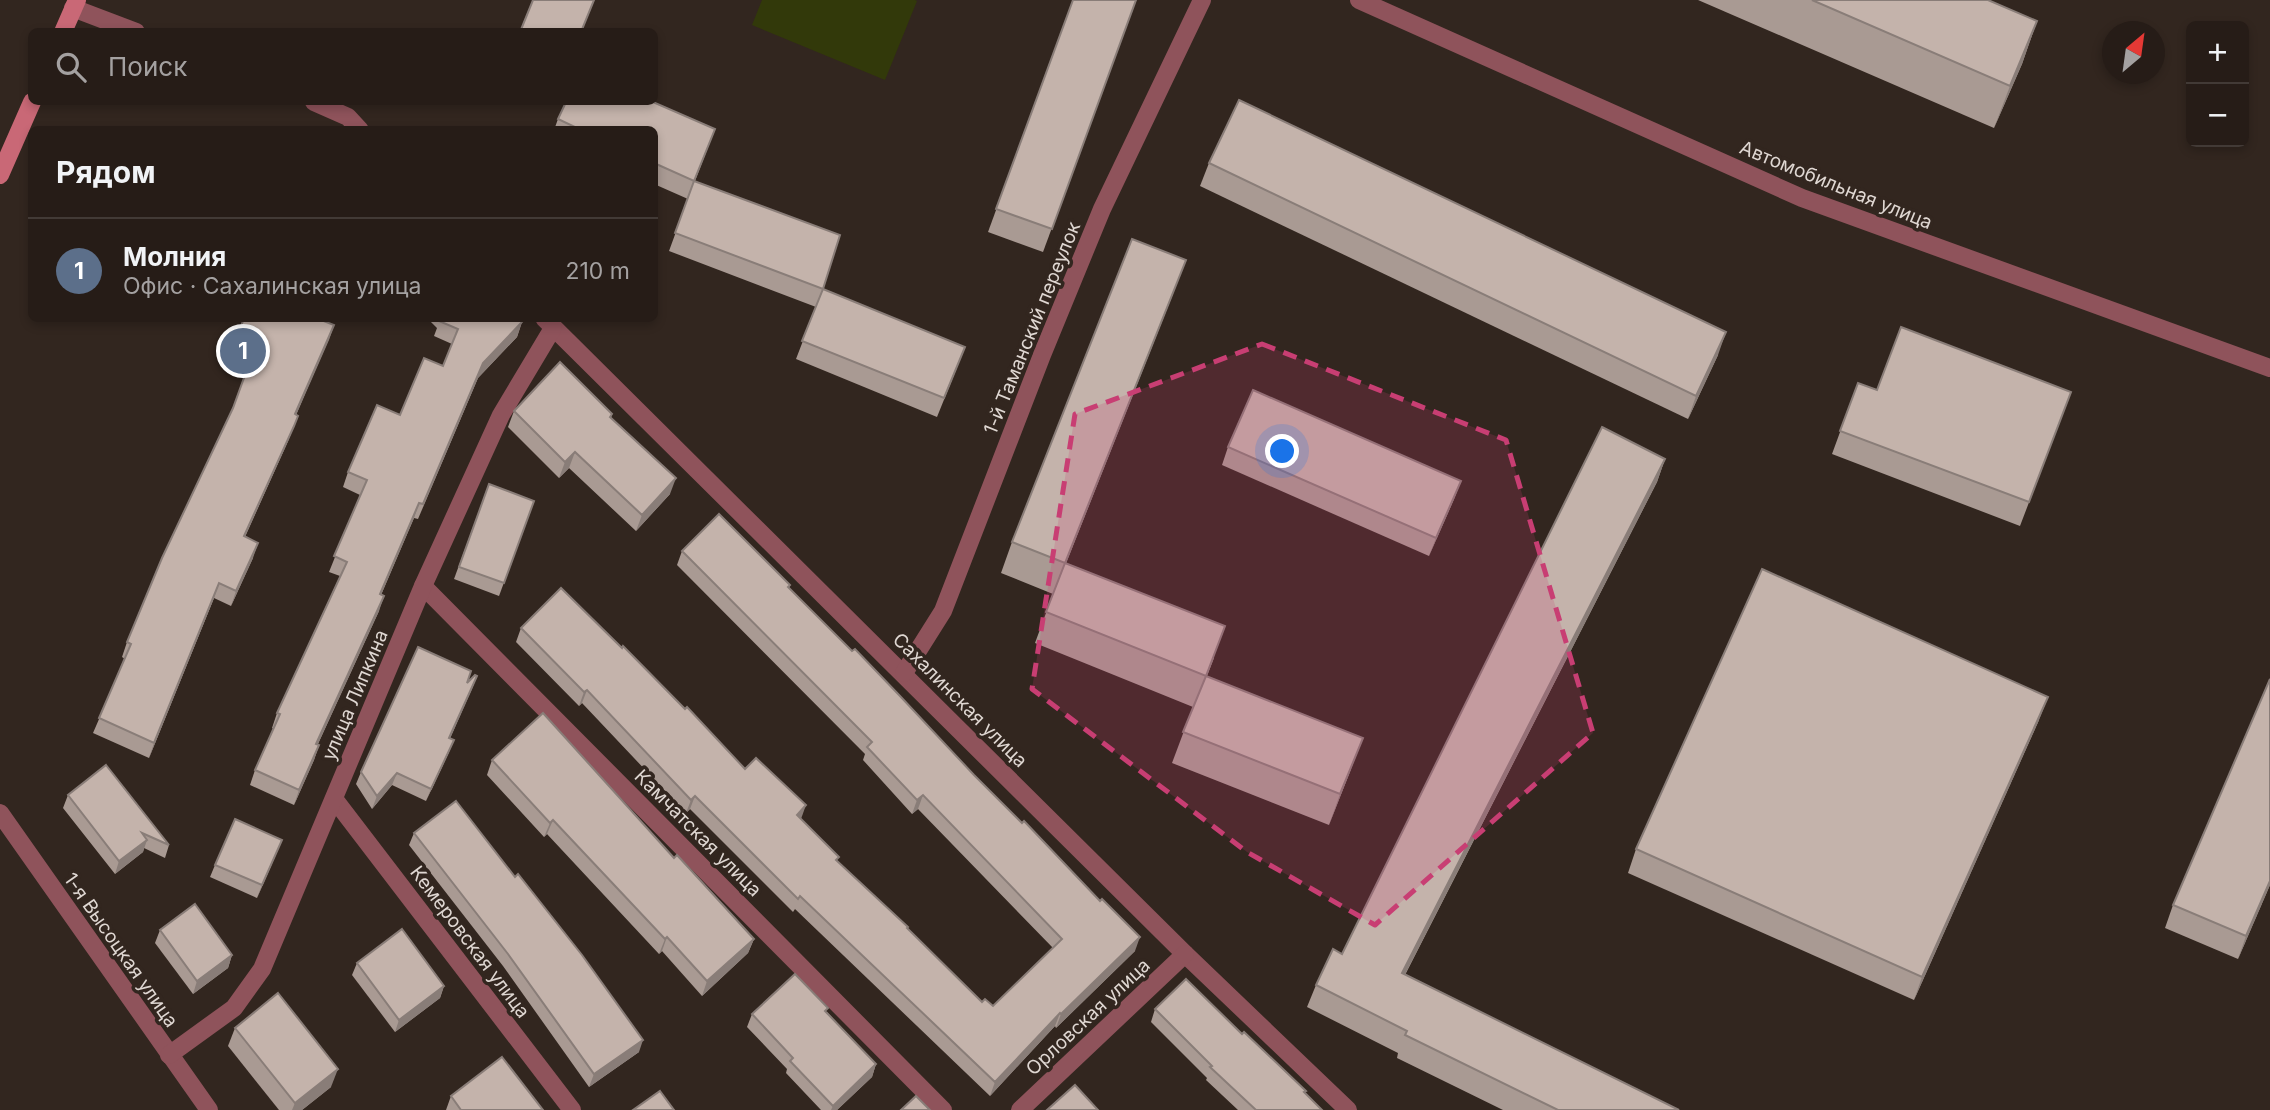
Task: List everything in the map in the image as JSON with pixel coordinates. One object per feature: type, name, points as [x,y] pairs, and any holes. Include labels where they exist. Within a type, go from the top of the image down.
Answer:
[{"type":"main road","points":[[65,28],[75,4]]},
{"type":"main road","points":[[0,175],[31,105]]},
{"type":"street","name":"1-й Таманский переулок","points":[[904,673],[943,611],[1102,209],[1202,0]]},
{"type":"street","name":"Автомобильная улица","points":[[1359,0],[1802,198],[2270,368]]},
{"type":"street","points":[[75,4],[127,28]]},
{"type":"street","points":[[321,105],[348,117],[356,126]]},
{"type":"street","name":"Сахалинская улица","points":[[549,323],[1185,954],[1348,1110]]},
{"type":"street","name":"улица Липкина","points":[[169,1055],[234,1008],[262,969],[424,586],[501,415],[549,323]]},
{"type":"street","name":"Камчатская улица","points":[[424,586],[943,1110]]},
{"type":"street","name":"Кемеровская улица","points":[[335,800],[572,1110]]},
{"type":"street","name":"1-я Высоцкая улица","points":[[0,813],[209,1110]]},
{"type":"street","name":"Орловская улица","points":[[1020,1110],[1185,954]]},
{"type":"highlighted area","points":[[1262,344],[1506,440],[1593,733],[1375,925],[1247,852],[1032,689],[1075,414]]},
{"type":"green space","points":[[762,0],[917,1],[885,80],[752,25]]},
{"type":"building","points":[[533,0],[594,0],[583,28],[522,28]]},
{"type":"building","points":[[1073,0],[1136,0],[1052,229],[996,209]]},
{"type":"building","points":[[1812,0],[1988,0],[2037,21],[2010,86]]},
{"type":"building","points":[[1239,100],[1726,332],[1696,396],[1209,163]]},
{"type":"building","points":[[658,104],[715,129],[694,181],[658,165],[658,126],[573,126],[558,119],[565,105]]},
{"type":"building","points":[[694,181],[840,235],[823,289],[675,233]]},
{"type":"building","points":[[1132,239],[1186,260],[1065,563],[1012,542]]},
{"type":"building","points":[[823,289],[965,347],[944,398],[802,341]]},
{"type":"building","points":[[243,322],[326,322],[334,325],[295,414],[298,416],[294,426],[244,536],[258,543],[236,591],[219,583],[154,743],[99,718],[131,644],[127,642],[162,558],[233,408],[253,353],[234,346]]},
{"type":"building","points":[[441,322],[522,322],[483,363],[423,504],[419,503],[380,594],[384,596],[316,744],[319,745],[299,790],[255,770],[280,714],[277,713],[347,562],[334,556],[367,480],[348,472],[377,405],[400,415],[424,358],[443,366],[458,329]]},
{"type":"building","points":[[1901,327],[2071,392],[2029,502],[1840,431],[1858,383],[1877,390]]},
{"type":"building","points":[[560,362],[612,414],[610,417],[676,478],[642,515],[575,452],[565,462],[514,411]]},
{"type":"building","points":[[1253,390],[1461,481],[1436,538],[1228,447]]},
{"type":"building","points":[[1602,427],[1665,459],[1402,973],[1679,1110],[1558,1110],[1405,1035],[1407,1031],[1316,985],[1333,949],[1342,954]]},
{"type":"building","points":[[489,484],[534,501],[504,583],[459,567]]},
{"type":"building","points":[[719,514],[852,651],[855,649],[974,775],[1022,823],[1024,821],[1100,901],[1102,899],[1140,937],[1060,1013],[995,1082],[800,896],[798,899],[695,796],[691,800],[587,690],[584,692],[521,628],[561,588],[685,709],[687,707],[745,769],[756,758],[806,805],[797,815],[839,857],[836,860],[908,927],[982,1002],[985,999],[993,1006],[1062,939],[923,795],[917,800],[867,747],[872,742],[682,551]]},
{"type":"building","points":[[1065,563],[1225,626],[1206,676],[1046,612]]},
{"type":"building","points":[[1762,569],[2048,697],[1922,977],[1636,849]]},
{"type":"building","points":[[418,647],[471,671],[467,683],[477,676],[449,738],[454,740],[431,789],[397,773],[377,796],[361,772]]},
{"type":"building","points":[[1206,676],[1363,738],[1340,794],[1183,732]]},
{"type":"building","points":[[2270,679],[2270,881],[2246,936],[2173,905]]},
{"type":"building","points":[[543,713],[674,858],[677,855],[754,939],[707,981],[553,820],[550,823],[492,760]]},
{"type":"building","points":[[106,765],[169,845],[142,833],[147,840],[119,861],[68,795]]},
{"type":"building","points":[[456,801],[515,877],[518,874],[582,955],[643,1040],[594,1074],[508,954],[414,833]]},
{"type":"building","points":[[235,819],[282,840],[262,885],[215,865]]},
{"type":"building","points":[[195,904],[232,955],[197,981],[160,930]]},
{"type":"building","points":[[402,929],[444,986],[399,1020],[357,963]]},
{"type":"building","points":[[795,974],[828,1008],[825,1011],[876,1064],[833,1106],[790,1061],[793,1058],[752,1014]]},
{"type":"building","points":[[1186,979],[1306,1091],[1304,1092],[1322,1110],[1256,1110],[1210,1067],[1212,1066],[1155,1009]]},
{"type":"building","points":[[278,993],[338,1069],[295,1103],[235,1028]]},
{"type":"building","points":[[502,1057],[543,1110],[461,1110],[451,1096]]},
{"type":"building","points":[[1075,1085],[1098,1110],[1047,1110]]},
{"type":"building","points":[[660,1091],[674,1110],[633,1110]]},
{"type":"building","points":[[916,1096],[930,1110],[901,1110]]},
{"type":"place","name":"Молния","points":[[243,351]]}]
